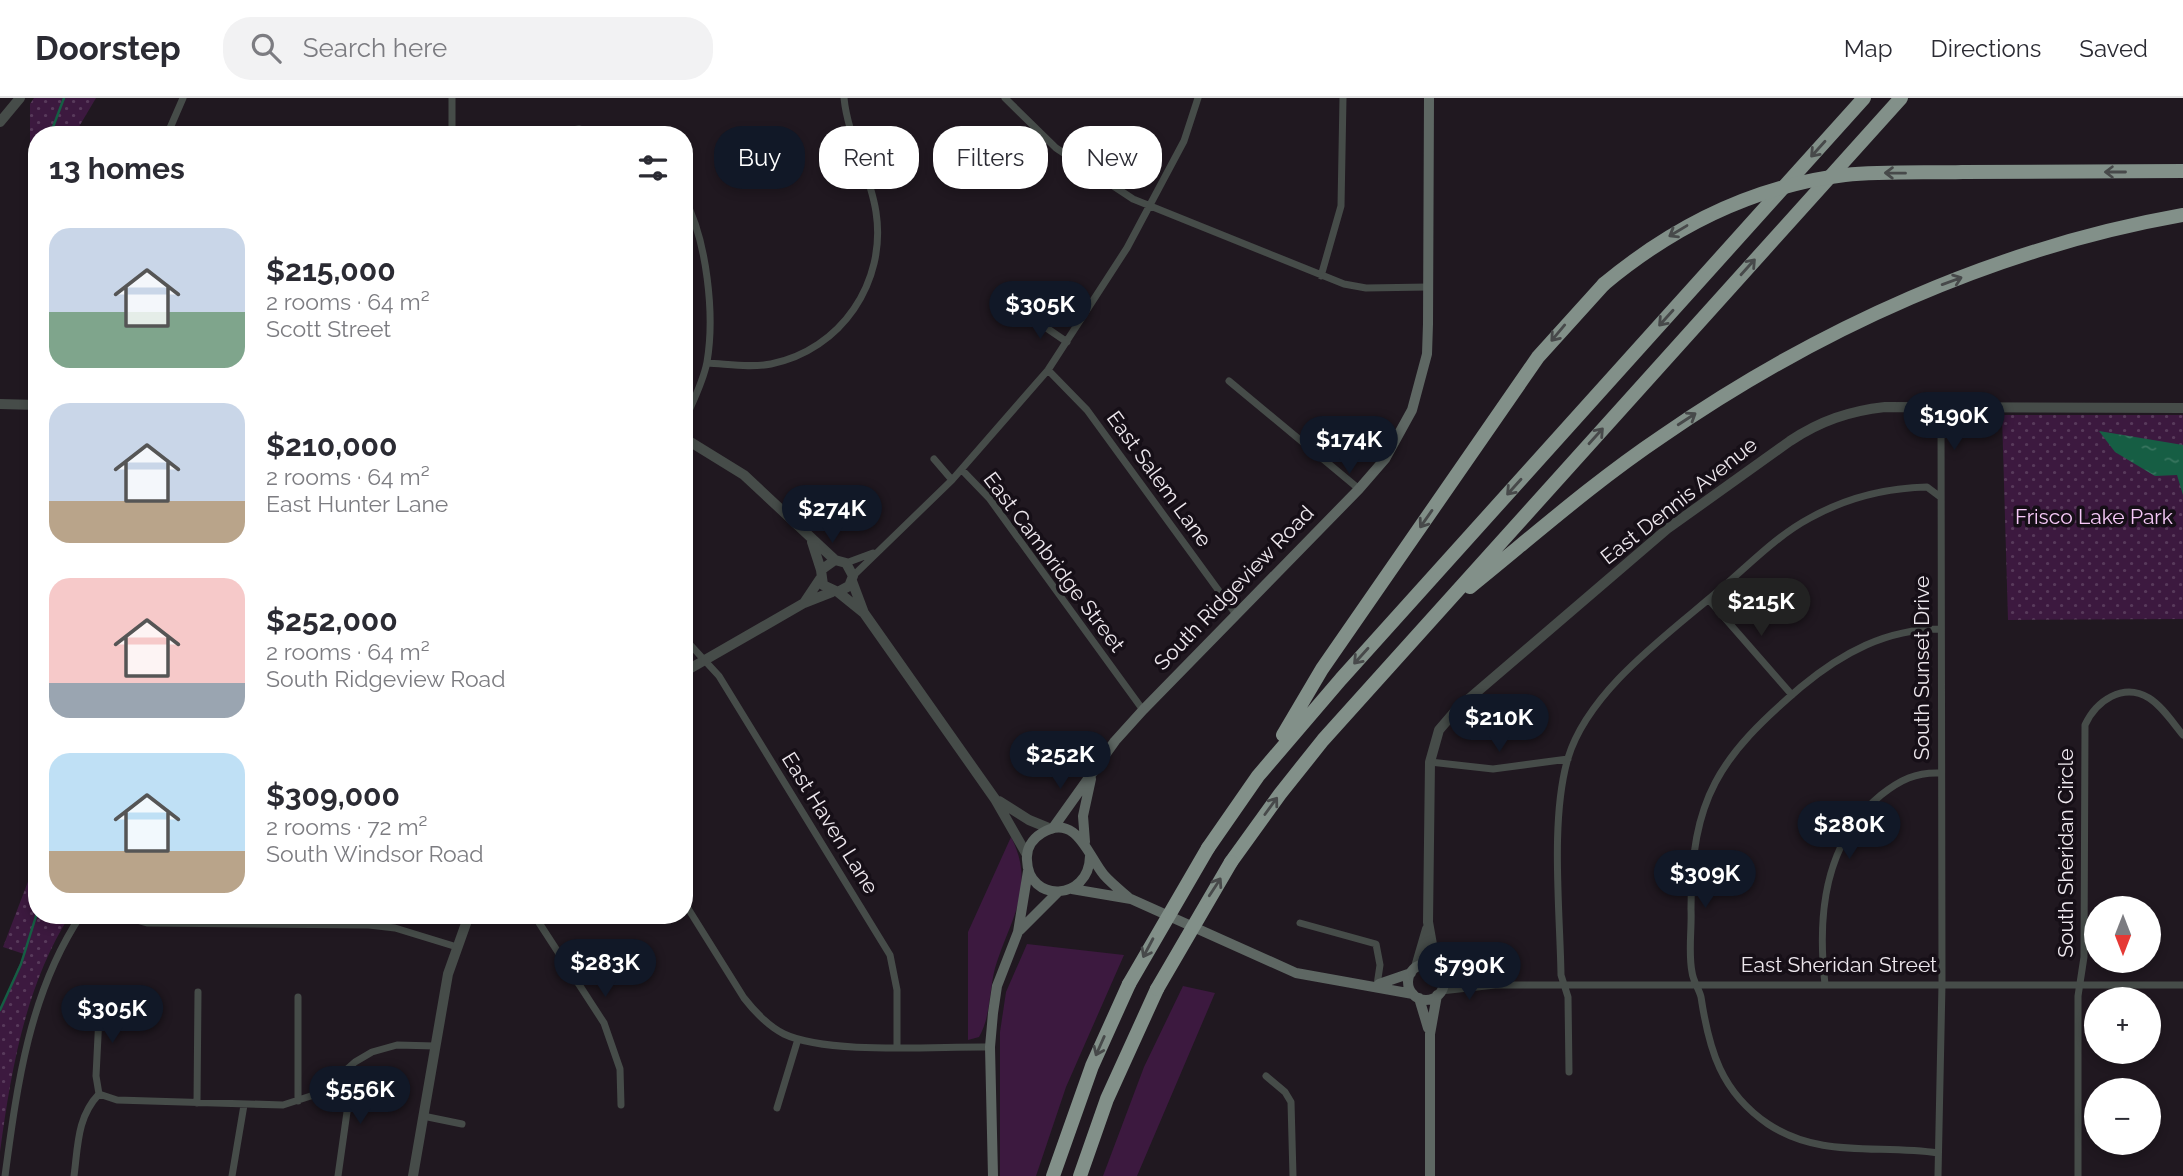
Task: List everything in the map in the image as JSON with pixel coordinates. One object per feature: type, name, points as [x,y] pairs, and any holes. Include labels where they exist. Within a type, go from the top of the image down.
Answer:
[{"type":"highway","points":[[1258,776],[1341,678],[1864,98]]},
{"type":"highway","points":[[1080,1176],[1107,1099],[1157,989],[1231,862],[1280,794],[1323,740],[1901,98]]},
{"type":"highway","points":[[1052,1176],[1092,1066],[1129,984],[1208,848],[1258,776],[1322,669],[1538,357],[1604,284],[1679,230],[1760,193],[1846,175],[2183,171]]},
{"type":"highway","points":[[1436,614],[1659,438],[1795,354],[1889,307],[1985,269],[2092,235],[2183,215]]},
{"type":"main road","name":"South Ridgeview Road","points":[[1052,828],[1115,741],[1385,459],[1412,410],[1427,354],[1429,98]]},
{"type":"main road","name":"South Ridgeview Road","points":[[1085,842],[1083,816],[1093,773]]},
{"type":"main road","points":[[993,1176],[990,1047],[997,986],[1018,932],[1028,871],[1027,855],[1034,840],[1052,828],[1067,829],[1085,842],[1090,856],[1105,876],[1131,899]]},
{"type":"main road","points":[[1072,889],[1086,876],[1090,856]]},
{"type":"main road","points":[[1028,871],[1040,886],[1058,892],[1072,889],[1131,899],[1296,973],[1377,985],[1428,999],[1439,993]]},
{"type":"main road","points":[[1018,932],[1058,892]]},
{"type":"main road","points":[[1377,985],[1426,964],[1438,970],[1439,993],[1430,1034],[1430,1176]]},
{"type":"main road","points":[[1413,970],[1408,984],[1416,996],[1430,1034]]},
{"type":"street","points":[[0,122],[20,98]]},
{"type":"street","points":[[172,126],[183,98]]},
{"type":"street","points":[[452,98],[452,126]]},
{"type":"street","points":[[707,363],[769,364],[809,350],[843,323],[866,289],[877,248],[876,211],[851,134],[844,98]]},
{"type":"street","points":[[1005,98],[1029,123],[1076,163],[1150,207],[1321,276],[1366,288],[1428,287]]},
{"type":"street","points":[[693,666],[804,603],[835,592],[853,578],[874,552],[905,527],[962,470],[1048,370],[1110,277],[1184,141],[1198,98]]},
{"type":"street","points":[[1321,276],[1341,206],[1343,98]]},
{"type":"street","points":[[693,221],[705,263],[708,311],[707,363],[693,399]]},
{"type":"street","points":[[1029,316],[1067,342]]},
{"type":"street","name":"East Salem Lane","points":[[1048,370],[1087,410],[1235,613]]},
{"type":"street","points":[[1228,381],[1359,489]]},
{"type":"street","points":[[0,404],[28,405]]},
{"type":"street","name":"East Dennis Avenue","points":[[1438,970],[1428,922],[1430,762],[1439,730],[1457,709],[1667,529],[1790,441],[1829,419],[1863,410],[1941,407],[2183,408]]},
{"type":"street","name":"South Sunset Drive","points":[[1938,1176],[1942,984],[1939,496],[1941,407]]},
{"type":"street","points":[[693,444],[744,475],[835,560],[846,563],[874,552]]},
{"type":"street","points":[[934,459],[952,481]]},
{"type":"street","name":"East Cambridge Street","points":[[962,470],[989,498],[1143,710]]},
{"type":"street","points":[[1569,1072],[1568,997],[1561,975],[1560,817],[1568,759],[1595,709],[1610,688],[1788,532],[1835,505],[1861,496],[1927,486],[1939,496]]},
{"type":"street","points":[[812,541],[821,574],[835,592],[864,613]]},
{"type":"street","points":[[804,603],[821,574],[835,560]]},
{"type":"street","points":[[846,563],[864,613],[995,799],[1027,855]]},
{"type":"street","points":[[1709,600],[1792,695]]},
{"type":"street","points":[[1938,1153],[1835,1149],[1805,1142],[1768,1124],[1738,1097],[1722,1075],[1705,1033],[1692,973],[1691,876],[1696,832],[1704,805],[1715,779],[1741,742],[1833,662],[1858,648],[1902,631],[1940,629]]},
{"type":"street","name":"East Haven Lane","points":[[693,648],[724,685],[890,955],[897,990],[897,1046]]},
{"type":"street","name":"South Sheridan Circle","points":[[2081,984],[2084,957],[2085,724],[2100,702],[2112,695],[2137,693],[2149,698],[2183,735]]},
{"type":"street","points":[[1430,762],[1493,769],[1568,759]]},
{"type":"street","points":[[1825,984],[1824,902],[1835,858],[1844,838],[1875,801],[1891,787],[1919,773],[1940,774]]},
{"type":"street","points":[[995,799],[1029,820],[1052,828]]},
{"type":"street","points":[[693,916],[755,1012],[783,1034],[823,1046],[990,1047]]},
{"type":"street","name":"East Dennis Avenue","points":[[1413,970],[1428,922]]},
{"type":"street","points":[[1300,923],[1376,944],[1380,965],[1377,985]]},
{"type":"street","points":[[5,1176],[24,1048],[57,960],[76,924]]},
{"type":"street","points":[[358,924],[396,929],[457,947]]},
{"type":"street","points":[[413,1176],[448,974],[466,924]]},
{"type":"street","points":[[540,924],[604,1023],[620,1069],[621,1105]]},
{"type":"street","name":"East Sheridan Street","points":[[1438,970],[1495,985]]},
{"type":"street","points":[[2078,1176],[2078,996],[2081,984]]},
{"type":"street","name":"East Sheridan Street","points":[[1439,993],[1495,985],[2183,985]]},
{"type":"street","points":[[197,1103],[198,992]]},
{"type":"street","points":[[99,1094],[96,1076],[100,996]]},
{"type":"street","points":[[298,997],[298,1101]]},
{"type":"street","points":[[777,1108],[798,1039]]},
{"type":"street","points":[[99,1094],[117,1100],[283,1105],[320,1093],[355,1062],[380,1049],[397,1045],[435,1046]]},
{"type":"street","points":[[1266,1076],[1285,1092],[1291,1102],[1293,1176]]},
{"type":"street","points":[[335,1080],[347,1112],[338,1176]]},
{"type":"street","points":[[74,1176],[82,1119],[86,1108],[99,1094]]},
{"type":"street","points":[[232,1176],[244,1105]]},
{"type":"street","points":[[423,1116],[462,1124]]},
{"type":"green space","points":[[34,98],[96,98],[79,126],[30,126],[30,104]]},
{"type":"green space","name":"Frisco Lake Park","points":[[2002,415],[2183,415],[2183,619],[2008,620]]},
{"type":"green space","points":[[1011,837],[1021,872],[1018,904],[995,968],[983,1029],[979,1037],[968,1040],[968,932]]},
{"type":"green space","points":[[28,882],[28,924],[65,924],[42,971],[22,1030],[0,1152],[0,1010],[24,954],[3,947]]},
{"type":"green space","points":[[1027,944],[1124,955],[1066,1087],[1036,1176],[1000,1176],[1000,1032],[1006,992]]},
{"type":"green space","points":[[1183,986],[1215,993],[1137,1176],[1103,1176],[1144,1067]]},
{"type":"water","points":[[2099,431],[2183,445],[2183,495],[2177,475],[2155,476],[2115,452]]},
{"type":"waterway","points":[[53,126],[64,98]]},
{"type":"waterway","points":[[0,1010],[21,964],[34,924]]}]
